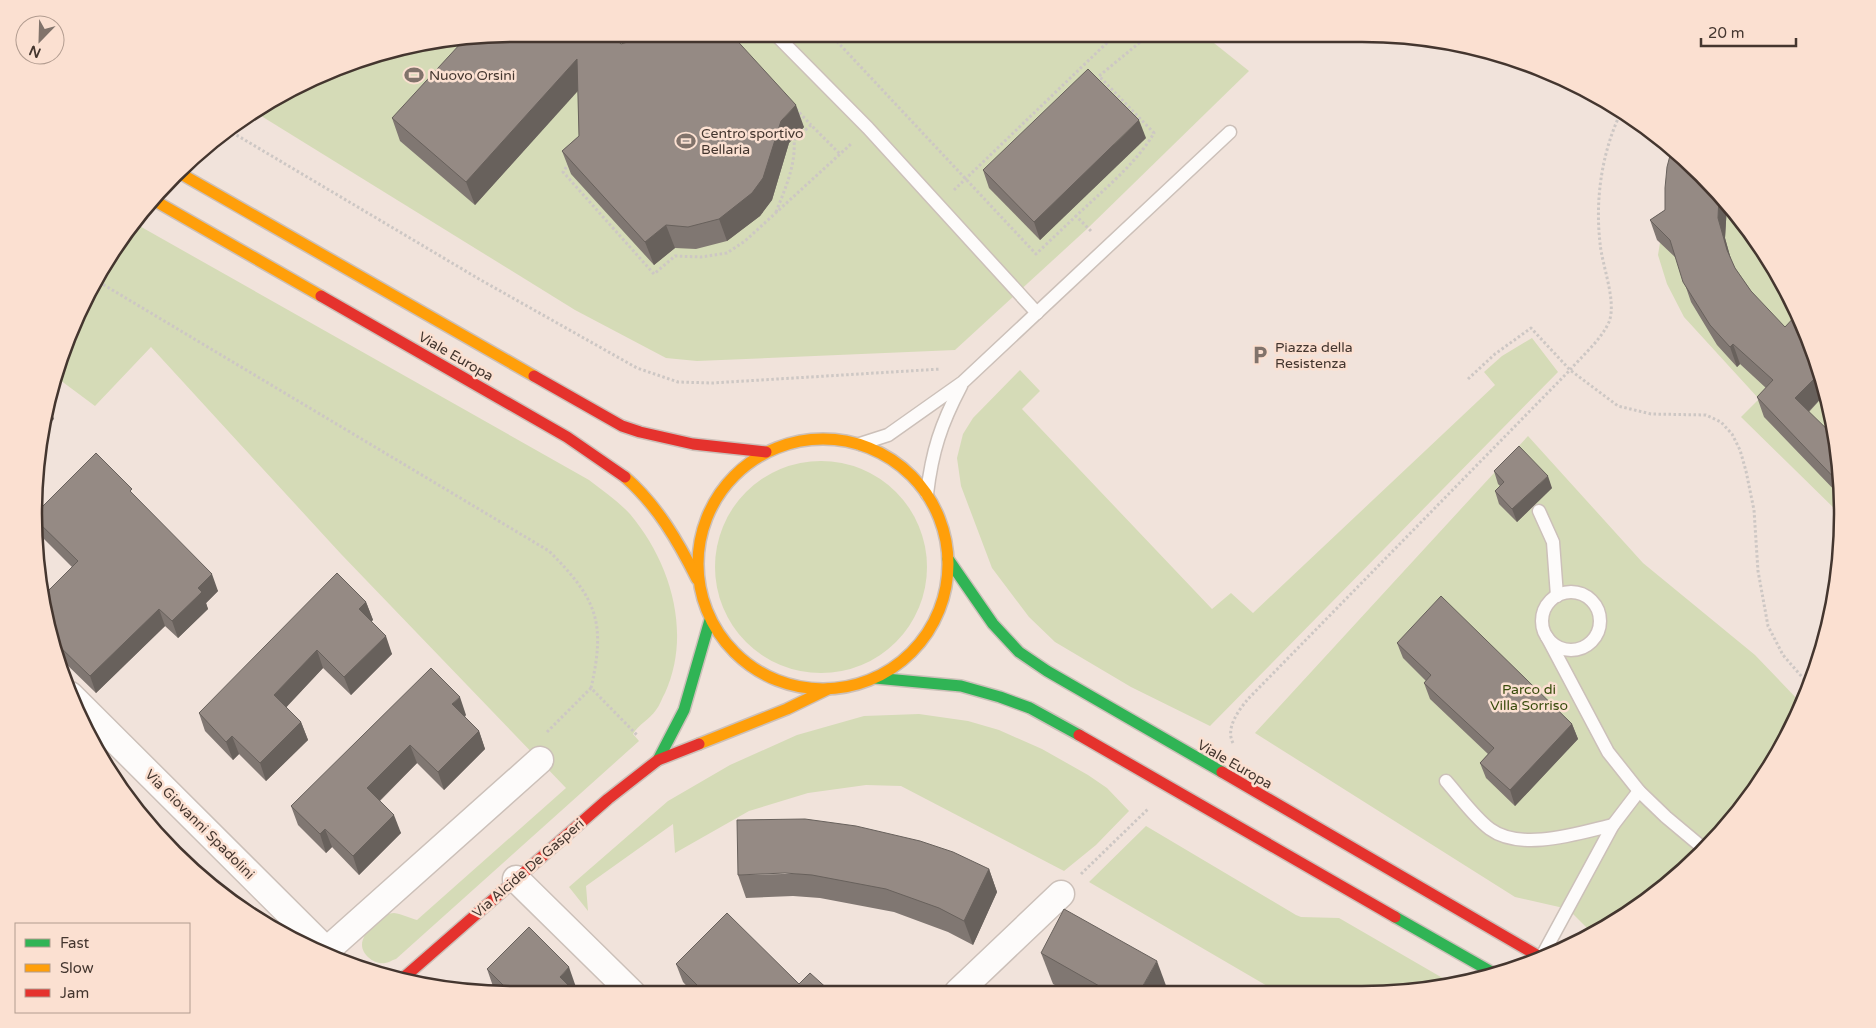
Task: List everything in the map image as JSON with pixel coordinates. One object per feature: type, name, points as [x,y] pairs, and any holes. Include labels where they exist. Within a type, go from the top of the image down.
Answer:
[{"type":"main road","name":"Viale Europa","points":[[186,176],[622,426],[649,436],[672,441],[711,448],[766,452]]},
{"type":"main road","name":"Viale Europa","points":[[160,203],[567,437],[601,459],[643,494],[682,549],[698,582]]},
{"type":"main road","name":"Viale Europa","points":[[820,438],[860,444],[898,463],[927,494],[938,514],[945,536],[948,559],[947,584],[940,608],[930,630],[915,650],[896,666],[875,678],[860,684],[828,689],[810,689],[775,680],[744,662],[731,649],[710,620],[702,601],[698,582],[698,551],[704,521],[718,494],[732,477],[766,452],[800,440],[820,438]]},
{"type":"main road","name":"Viale Europa","points":[[948,559],[989,620],[1015,648],[1047,672],[1534,953]]},
{"type":"main road","name":"Via Alcide De Gasperi","points":[[658,760],[690,695],[710,620]]},
{"type":"main road","name":"Viale Europa","points":[[875,678],[961,686],[1030,708],[1485,969]]},
{"type":"main road","name":"Via Alcide De Gasperi","points":[[409,973],[608,799],[658,760],[787,709],[828,689]]},
{"type":"street","name":"Via Giovanni Spadolini","points":[[85,710],[318,943]]},
{"type":"street","points":[[331,949],[540,760]]},
{"type":"street","points":[[516,879],[625,986]]},
{"type":"street","points":[[964,986],[1061,894]]},
{"type":"lane","points":[[784,42],[868,128],[1037,313]]},
{"type":"lane","points":[[860,444],[888,434],[963,382],[1230,132]]},
{"type":"lane","points":[[927,494],[931,461],[937,438],[963,382]]},
{"type":"lane","points":[[1540,511],[1553,542],[1557,596]]},
{"type":"lane","points":[[1547,637],[1553,645],[1563,650],[1572,651],[1586,647],[1594,640],[1600,627],[1600,614],[1596,604],[1579,593],[1567,592],[1548,602],[1544,610],[1542,623],[1547,637],[1608,752],[1639,791],[1698,844]]},
{"type":"lane","points":[[1564,671],[1572,651]]},
{"type":"lane","points":[[1446,781],[1490,829],[1511,839],[1535,840],[1613,825]]},
{"type":"lane","points":[[1546,948],[1613,825],[1639,791]]},
{"type":"path","points":[[837,42],[1036,254],[1122,172],[1149,142],[1154,133],[1098,76],[1140,42]]},
{"type":"path","points":[[938,206],[1108,42]]},
{"type":"path","points":[[792,104],[840,154]]},
{"type":"path","points":[[1231,730],[1238,711],[1248,699],[1570,370],[1601,335],[1612,311],[1600,242],[1600,180],[1610,135],[1619,119]]},
{"type":"path","points":[[776,212],[793,163],[795,152],[794,140],[811,125]]},
{"type":"path","points":[[574,156],[563,172],[654,274],[675,256],[701,257],[727,252],[745,241],[868,128]]},
{"type":"path","points":[[235,134],[479,279],[637,368],[663,378],[678,382],[729,382],[980,367]]},
{"type":"path","points":[[1076,216],[1106,248]]},
{"type":"path","points":[[103,284],[549,551],[568,570],[584,591],[596,618],[599,643],[597,662],[591,688],[530,750],[540,760]]},
{"type":"path","points":[[1468,379],[1495,354],[1532,328],[1570,370],[1618,406],[1651,414],[1706,415],[1721,422],[1732,434],[1740,450],[1754,510],[1758,571],[1768,626],[1783,655],[1803,679]]},
{"type":"path","points":[[591,688],[634,732],[658,760]]},
{"type":"path","points":[[1061,894],[1150,807]]},
{"type":"green space","points":[[514,42],[1213,42],[1249,71],[1088,228],[955,350],[697,361],[666,358],[575,310],[261,116],[305,91],[334,78],[392,59],[452,47]]},
{"type":"green space","points":[[1677,164],[1716,203],[1736,227],[1754,252],[1785,305],[1798,334],[1817,392],[1829,452],[1834,508],[1741,417],[1759,399],[1684,317],[1667,284],[1658,255],[1669,187]]},
{"type":"green space","points":[[140,226],[589,480],[630,514],[644,533],[657,554],[673,599],[677,623],[677,647],[673,670],[665,693],[657,708],[633,734],[639,741],[396,959],[387,963],[373,961],[364,952],[362,945],[365,935],[374,924],[384,916],[394,913],[417,920],[566,788],[341,554],[151,347],[95,406],[62,382],[78,334],[91,305],[122,252]]},
{"type":"green space","points":[[1532,338],[1558,372],[1210,726],[1131,687],[1055,642],[1029,617],[992,568],[961,486],[957,458],[963,434],[973,418],[1020,370],[1040,391],[1022,409],[1212,609],[1231,593],[1253,613],[1495,385],[1484,372],[1502,356]]},
{"type":"green space","name":"Parco di Villa Sorriso","points":[[1528,436],[1643,563],[1755,655],[1796,698],[1785,723],[1754,776],[1716,825],[1673,868],[1649,888],[1624,906],[1587,928],[1568,909],[1515,897],[1255,733]]},
{"type":"green space","points":[[821,461],[842,463],[862,469],[880,479],[896,492],[909,508],[919,526],[925,546],[927,567],[925,588],[919,608],[909,626],[896,642],[880,655],[862,665],[842,671],[821,673],[800,671],[780,665],[762,655],[746,642],[733,626],[723,608],[717,588],[715,567],[717,546],[723,526],[733,508],[746,492],[762,479],[780,469],[800,463]]},
{"type":"green space","points":[[919,714],[968,721],[999,730],[1042,749],[1107,788],[1129,811],[1096,845],[1064,871],[901,786],[866,785],[808,793],[749,811],[675,853],[673,824],[586,886],[588,911],[569,887],[668,801],[730,765],[797,735],[864,716]]},
{"type":"green space","points":[[1146,826],[1296,915],[1301,917],[1339,918],[1442,978],[1362,986],[1267,986],[1089,882]]},
{"type":"building","points":[[514,42],[619,42],[621,44],[628,42],[738,42],[796,105],[781,121],[763,178],[752,193],[719,219],[688,227],[666,225],[645,242],[562,151],[579,136],[577,59],[466,182],[392,118],[458,46]]},
{"type":"building","points":[[1088,69],[1139,120],[1034,222],[983,170]]},
{"type":"building","points":[[1670,157],[1719,206],[1718,218],[1727,250],[1735,268],[1751,291],[1785,327],[1792,320],[1813,380],[1795,398],[1825,427],[1831,475],[1757,397],[1773,380],[1733,344],[1730,347],[1710,325],[1683,282],[1670,240],[1650,220],[1665,210],[1667,167]]},
{"type":"building","points":[[1519,446],[1548,476],[1512,509],[1495,491],[1504,482],[1494,471]]},
{"type":"building","points":[[96,453],[132,489],[130,491],[212,574],[198,588],[202,592],[172,621],[159,609],[90,676],[63,650],[49,590],[78,561],[43,527],[42,507]]},
{"type":"building","points":[[337,573],[366,602],[359,609],[386,636],[344,677],[317,650],[274,695],[301,722],[260,763],[232,736],[226,742],[199,713]]},
{"type":"building","points":[[1441,596],[1572,724],[1510,790],[1480,763],[1494,748],[1424,683],[1431,675],[1397,643]]},
{"type":"building","points":[[431,668],[460,697],[452,704],[479,731],[438,772],[410,745],[367,788],[394,815],[353,856],[325,829],[320,834],[291,806]]},
{"type":"building","points":[[805,819],[856,826],[920,841],[953,852],[989,869],[964,921],[939,908],[886,889],[812,875],[785,873],[738,875],[737,820]]},
{"type":"building","points":[[1064,909],[1157,961],[1143,986],[1099,986],[1041,953]]},
{"type":"building","points":[[727,913],[799,984],[810,973],[824,986],[698,986],[676,964]]},
{"type":"building","points":[[529,927],[569,967],[560,977],[569,986],[503,985],[487,969]]},
{"type":"traffic: fast","points":[[948,559],[993,624],[1019,652],[1047,671],[1222,772]]},
{"type":"traffic: fast","points":[[658,760],[684,710],[710,620]]},
{"type":"traffic: fast","points":[[875,678],[961,686],[1030,708],[1079,735]]},
{"type":"traffic: fast","points":[[1395,917],[1485,969]]},
{"type":"traffic: slow","points":[[186,177],[534,376]]},
{"type":"traffic: slow","points":[[160,203],[321,296]]},
{"type":"traffic: slow","points":[[811,439],[835,439],[859,444],[882,453],[912,475],[927,494],[939,516],[946,540],[948,564],[946,588],[939,612],[927,634],[912,653],[893,668],[871,680],[835,689],[811,689],[787,684],[764,675],[734,653],[719,634],[707,612],[698,576],[698,552],[703,528],[712,505],[734,475],[753,460],[775,448],[811,439]]},
{"type":"traffic: slow","points":[[625,477],[647,499],[666,524],[697,579]]},
{"type":"traffic: slow","points":[[699,744],[787,709],[828,689]]},
{"type":"traffic: jam","points":[[321,296],[567,437],[625,477]]},
{"type":"traffic: jam","points":[[534,376],[622,426],[640,432],[693,444],[766,452]]},
{"type":"traffic: jam","points":[[1079,735],[1395,917]]},
{"type":"traffic: jam","points":[[409,973],[608,799],[658,760],[699,744]]},
{"type":"traffic: jam","points":[[1222,772],[1533,953]]},
{"type":"place","name":"Nuovo Orsini","points":[[414,75]]},
{"type":"place","name":"Centro sportivo Bellaria","points":[[686,141]]},
{"type":"place","name":"Piazza della Resistenza","points":[[1260,355]]}]
